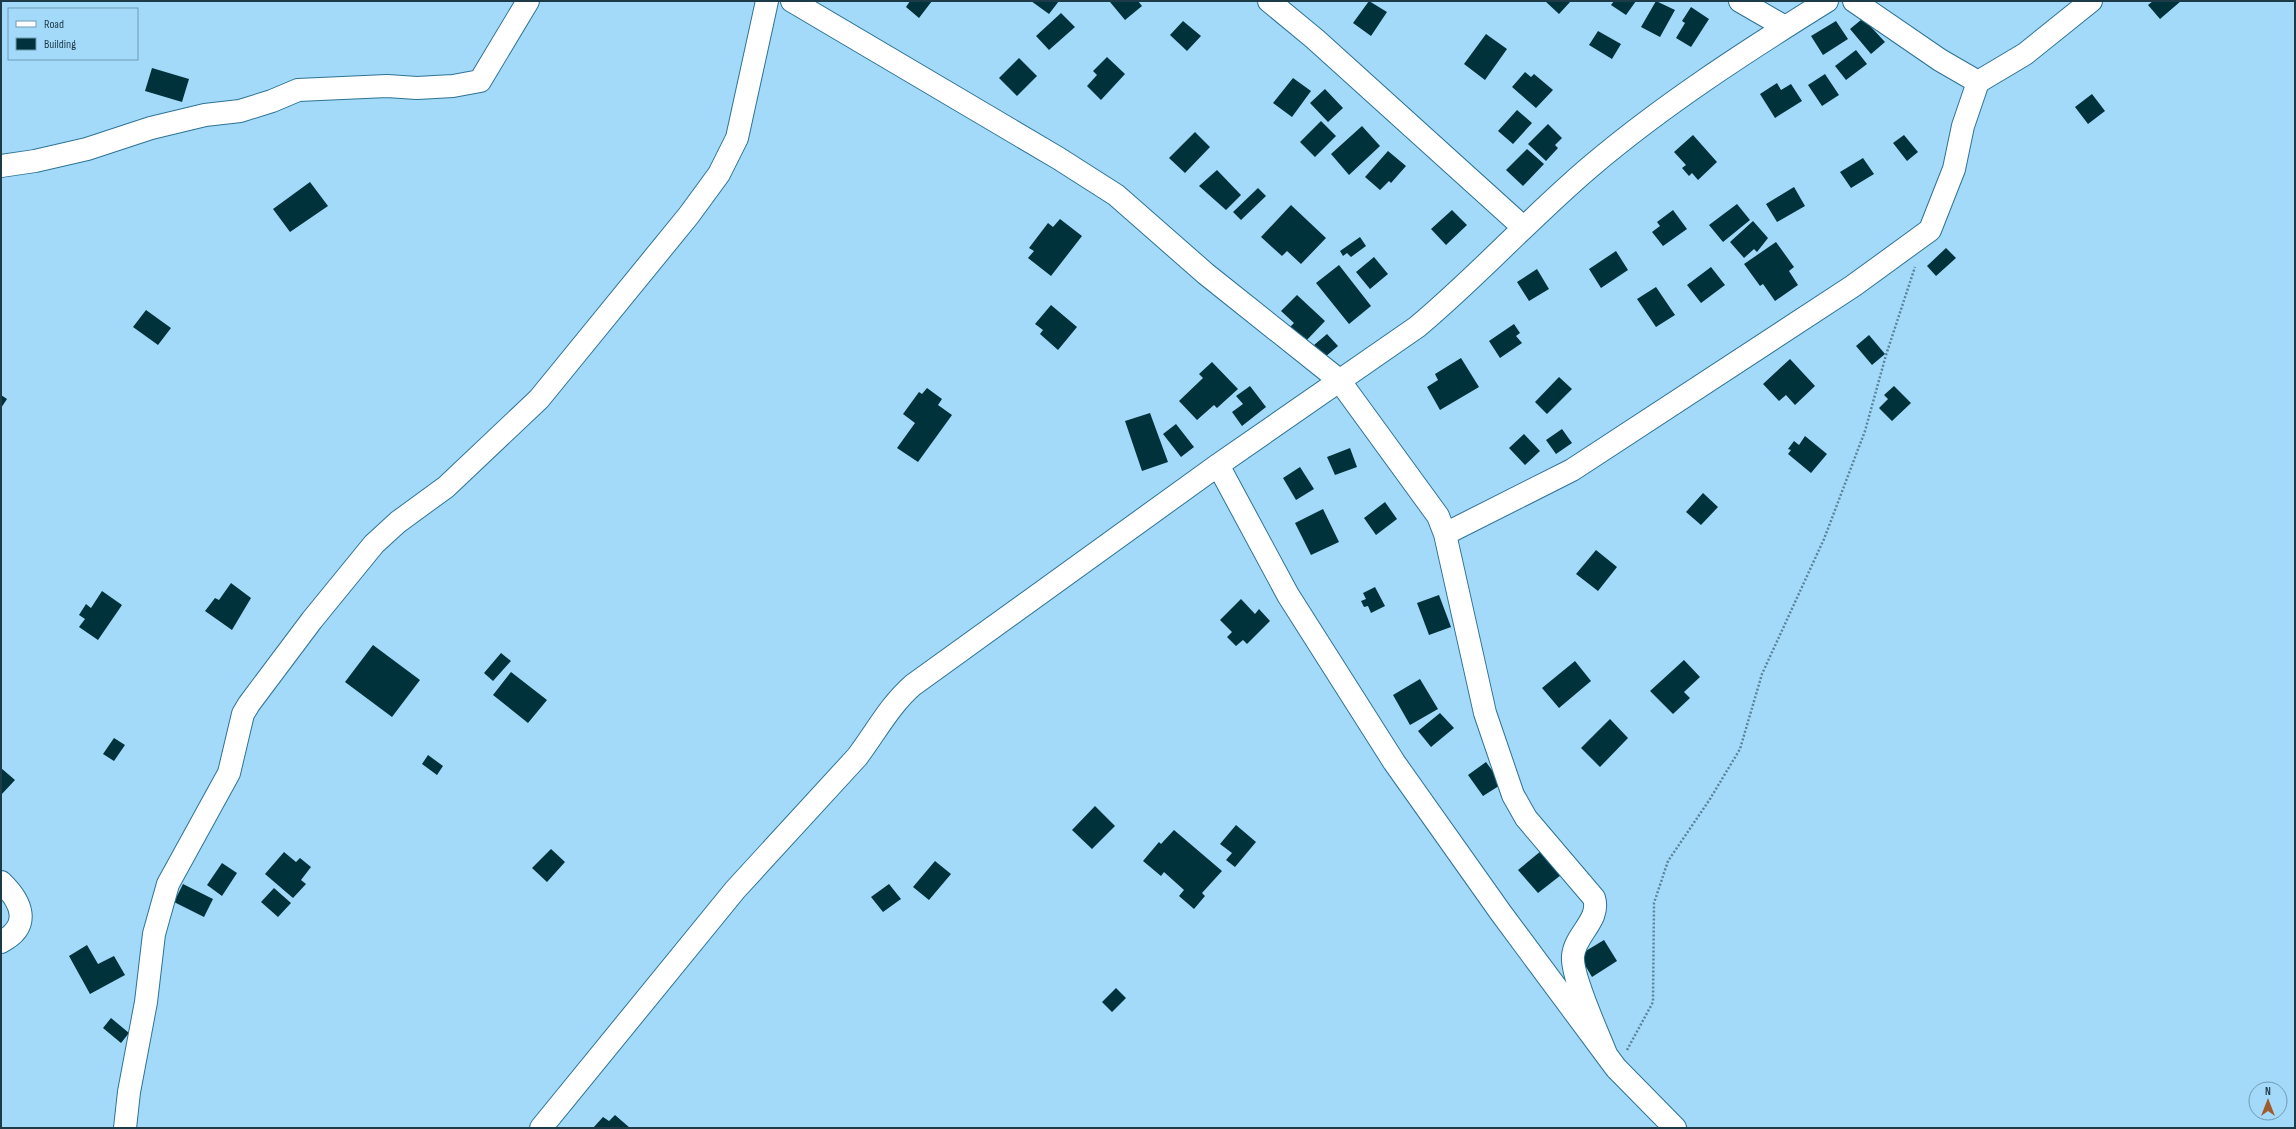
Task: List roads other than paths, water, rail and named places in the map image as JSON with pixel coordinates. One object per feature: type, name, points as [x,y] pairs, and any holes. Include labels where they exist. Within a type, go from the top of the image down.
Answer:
[{"type":"street","points":[[1,166],[35,161],[87,149],[151,128],[205,115],[240,111],[272,101],[298,90],[387,86],[417,88],[453,86],[480,80],[528,1]]},
{"type":"street","points":[[125,1128],[129,1092],[146,1002],[154,934],[168,884],[229,773],[244,714],[249,704],[312,620],[374,544],[398,522],[446,487],[539,399],[694,209],[719,174],[737,138],[767,1]]},
{"type":"street","points":[[1269,1],[1315,39],[1523,227]]},
{"type":"street","points":[[1740,1],[1785,27]]},
{"type":"street","points":[[541,1128],[735,890],[857,757],[897,700],[913,685],[1218,464],[1417,327],[1445,303],[1523,227],[1625,138],[1785,27],[1827,1]]},
{"type":"street","points":[[1854,1],[1940,60],[1978,82]]},
{"type":"street","points":[[1445,534],[1572,470],[1853,286],[1930,230],[1954,169],[1963,126],[1978,82],[2025,54],[2091,1]]},
{"type":"street","points":[[798,2],[1058,158],[1116,195],[1206,274],[1339,380],[1432,506],[1445,534],[1485,712],[1518,806],[1590,891],[1596,902],[1595,913],[1574,947],[1573,957],[1588,1010],[1611,1061]]},
{"type":"street","points":[[1218,464],[1288,595],[1364,717],[1501,913],[1611,1061],[1675,1128]]},
{"type":"street","points":[[1,882],[11,892],[20,906],[21,920],[12,934],[1,942]]}]
